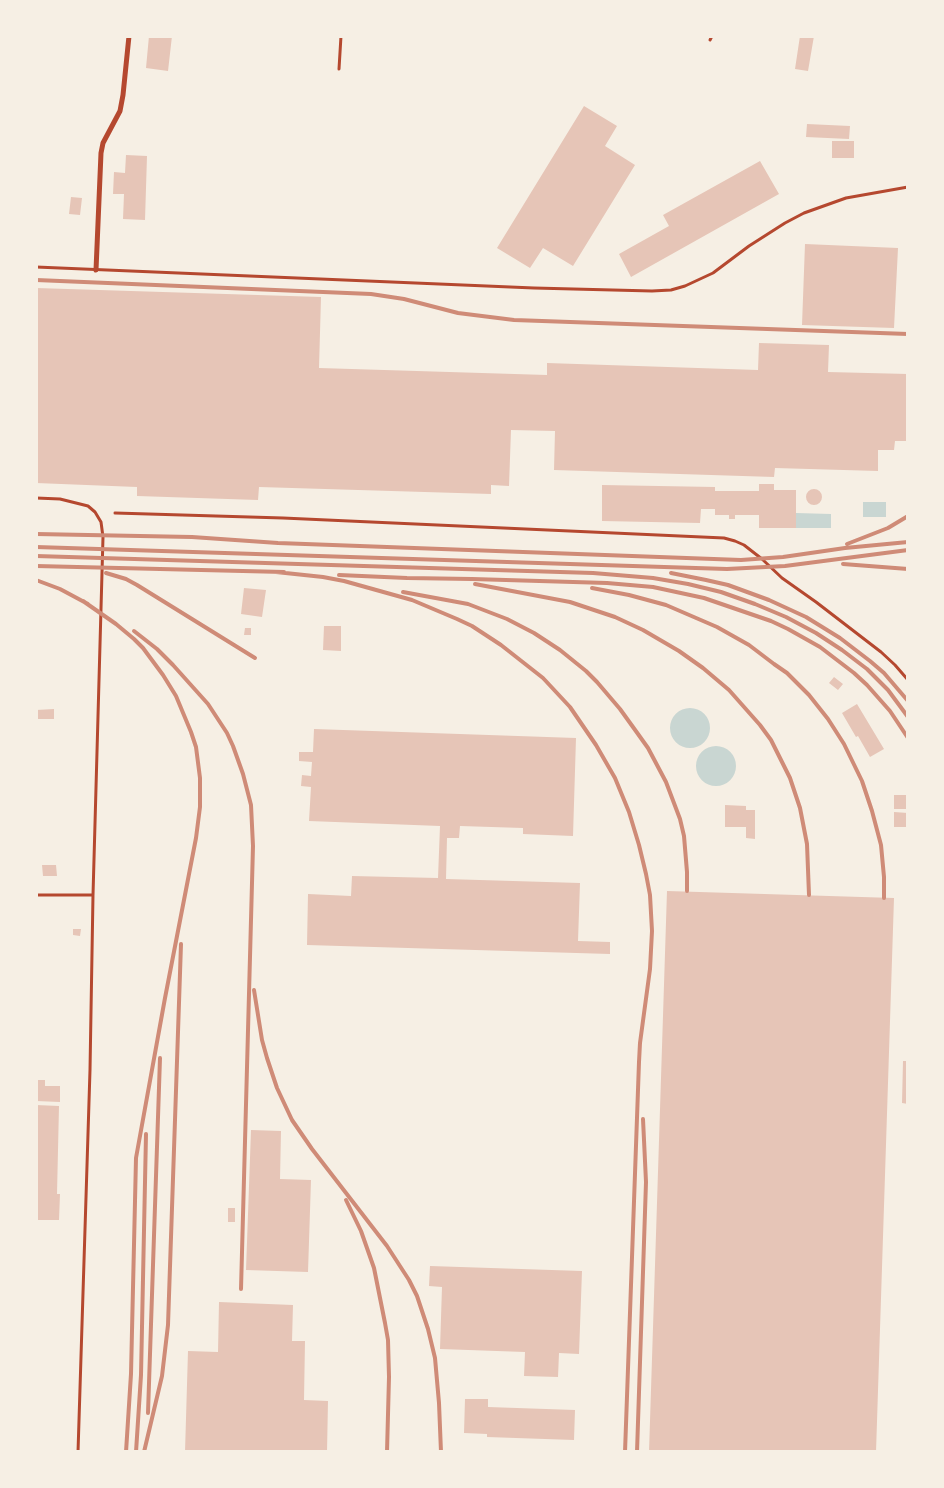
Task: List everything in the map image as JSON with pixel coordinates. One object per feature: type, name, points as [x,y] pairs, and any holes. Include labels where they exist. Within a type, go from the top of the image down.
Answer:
[{"type":"street","points":[[96,270],[101,153],[103,143],[120,111],[129,36]]},
{"type":"lane","points":[[339,69],[341,36]]},
{"type":"lane","points":[[36,267],[544,288],[671,290],[699,281],[713,273],[749,246],[804,213],[846,198],[908,187]]},
{"type":"lane","points":[[36,498],[60,498],[88,506],[95,512],[101,522],[104,544],[78,1452]]},
{"type":"lane","points":[[115,513],[283,518],[724,538],[735,541],[762,559],[782,578],[881,652],[908,680]]},
{"type":"lane","points":[[36,895],[93,895]]},
{"type":"shaded area","points":[[863,502],[886,502],[886,517],[863,517]]},
{"type":"shaded area","points":[[796,513],[831,514],[831,528],[796,528]]},
{"type":"shaded area","points":[[690,708],[704,714],[710,728],[704,742],[690,748],[676,742],[670,728],[676,714]]},
{"type":"shaded area","points":[[716,746],[730,752],[736,766],[730,780],[716,786],[702,780],[696,766],[702,752]]},
{"type":"building","points":[[149,36],[172,36],[168,71],[146,68]]},
{"type":"building","points":[[800,36],[814,36],[808,71],[795,69]]},
{"type":"building","points":[[584,106],[617,126],[605,146],[635,165],[573,266],[543,248],[530,268],[497,248]]},
{"type":"building","points":[[807,124],[850,126],[849,139],[806,137]]},
{"type":"building","points":[[832,141],[854,141],[854,158],[832,158]]},
{"type":"building","points":[[126,155],[147,156],[145,220],[123,219],[124,194],[113,194],[114,172],[125,173]]},
{"type":"building","points":[[760,161],[779,194],[631,277],[619,254],[669,226],[663,215]]},
{"type":"building","points":[[71,197],[82,198],[80,215],[69,214]]},
{"type":"building","points":[[805,244],[898,248],[894,328],[802,325]]},
{"type":"building","points":[[36,288],[321,297],[319,368],[547,375],[547,363],[758,370],[759,343],[829,345],[828,372],[908,374],[908,441],[895,441],[894,450],[878,450],[878,471],[775,468],[774,477],[554,470],[555,431],[511,430],[509,486],[491,485],[491,494],[259,487],[258,500],[137,496],[137,487],[36,483]]},
{"type":"building","points":[[759,484],[774,484],[774,490],[796,490],[796,528],[759,528],[759,515],[735,515],[735,519],[729,519],[729,515],[715,515],[715,509],[701,509],[700,523],[602,521],[602,485],[715,487],[715,491],[759,491]]},
{"type":"building","points":[[814,489],[820,491],[822,497],[820,503],[814,505],[808,503],[806,497],[808,491]]},
{"type":"building","points":[[244,588],[266,590],[262,617],[241,614]]},
{"type":"building","points":[[324,626],[341,626],[341,651],[323,650]]},
{"type":"building","points":[[245,628],[251,628],[251,635],[244,635]]},
{"type":"building","points":[[834,677],[843,684],[838,690],[829,683]]},
{"type":"building","points":[[857,704],[884,749],[870,757],[842,713]]},
{"type":"building","points":[[54,709],[54,719],[36,719],[36,710]]},
{"type":"building","points":[[314,729],[576,738],[573,836],[523,834],[523,828],[460,826],[459,838],[447,838],[446,879],[580,883],[578,941],[610,942],[610,954],[307,945],[308,894],[351,896],[352,876],[438,878],[440,826],[309,821],[311,787],[301,786],[302,775],[311,776],[312,762],[299,761],[299,752],[313,752]]},
{"type":"building","points":[[894,795],[907,795],[907,809],[894,809]]},
{"type":"building","points":[[725,805],[746,806],[746,810],[755,810],[755,839],[746,838],[746,827],[725,827]]},
{"type":"building","points":[[894,812],[908,813],[908,827],[894,827]]},
{"type":"building","points":[[42,865],[56,865],[57,876],[43,876]]},
{"type":"building","points":[[667,891],[894,898],[876,1452],[649,1452]]},
{"type":"building","points":[[73,929],[81,929],[80,936],[73,935]]},
{"type":"building","points":[[903,1061],[908,1061],[908,1104],[902,1103]]},
{"type":"building","points":[[36,1080],[45,1080],[45,1086],[60,1086],[60,1102],[36,1101]]},
{"type":"building","points":[[36,1105],[59,1106],[57,1194],[60,1194],[59,1220],[36,1220]]},
{"type":"building","points":[[251,1130],[281,1131],[280,1179],[311,1180],[308,1272],[246,1270]]},
{"type":"building","points":[[228,1208],[235,1208],[235,1222],[228,1222]]},
{"type":"building","points":[[430,1266],[582,1271],[579,1354],[559,1353],[558,1377],[524,1376],[525,1352],[440,1349],[442,1287],[429,1286]]},
{"type":"building","points":[[219,1302],[293,1305],[292,1341],[305,1341],[304,1400],[328,1401],[327,1452],[185,1452],[188,1351],[218,1352]]},
{"type":"building","points":[[465,1399],[488,1399],[488,1407],[575,1410],[574,1440],[487,1437],[487,1434],[464,1433]]},
{"type":"railway","points":[[36,280],[371,294],[404,299],[458,313],[514,320],[908,334]]},
{"type":"railway","points":[[847,544],[888,528],[908,516]]},
{"type":"railway","points":[[36,534],[192,537],[278,543],[741,560],[783,557],[845,548],[908,542]]},
{"type":"railway","points":[[36,547],[727,569],[785,566],[908,550]]},
{"type":"railway","points":[[36,556],[593,573],[653,578],[688,584],[721,592],[755,604],[786,617],[816,633],[867,669],[888,690],[908,717]]},
{"type":"railway","points":[[843,564],[908,569]]},
{"type":"railway","points":[[36,566],[284,572]]},
{"type":"railway","points":[[276,572],[344,581],[412,600],[472,626],[501,645],[543,678],[570,707],[596,745],[615,778],[629,812],[646,874],[650,895],[652,931],[650,969],[639,1062],[625,1452]]},
{"type":"railway","points":[[106,573],[126,579],[137,585],[255,658]]},
{"type":"railway","points":[[671,573],[728,585],[769,600],[806,617],[840,638],[870,661],[884,673],[908,701]]},
{"type":"railway","points":[[339,575],[607,583],[653,587],[704,598],[771,621],[820,647],[867,685],[890,711],[908,738]]},
{"type":"railway","points":[[36,580],[60,589],[88,604]]},
{"type":"railway","points":[[475,584],[570,602],[615,617],[643,630],[679,651],[729,690],[771,740],[790,778],[800,808],[807,844],[809,895]]},
{"type":"railway","points":[[592,588],[666,605],[717,627],[749,645],[787,673],[809,695],[828,719],[844,744],[862,781],[881,845],[884,898]]},
{"type":"railway","points":[[403,592],[468,604],[507,619],[534,633],[560,650],[597,682],[620,709],[648,748],[666,782],[680,819],[684,836],[687,891]]},
{"type":"railway","points":[[83,601],[134,639],[163,675],[176,696],[191,732],[196,747],[200,778],[200,807],[196,838],[136,1158],[131,1374],[126,1452]]},
{"type":"railway","points":[[134,631],[157,649],[208,704],[233,746],[251,805],[253,846],[241,1289]]},
{"type":"railway","points":[[144,1452],[162,1376],[168,1325],[181,944]]},
{"type":"railway","points":[[254,990],[262,1040],[267,1058],[277,1088],[292,1120],[387,1246],[417,1296],[435,1358],[441,1452]]},
{"type":"railway","points":[[148,1413],[160,1058]]},
{"type":"railway","points":[[637,1452],[646,1182],[643,1119]]},
{"type":"railway","points":[[136,1452],[141,1375],[146,1134]]},
{"type":"railway","points":[[346,1200],[361,1231],[374,1268],[388,1340],[387,1452]]}]
